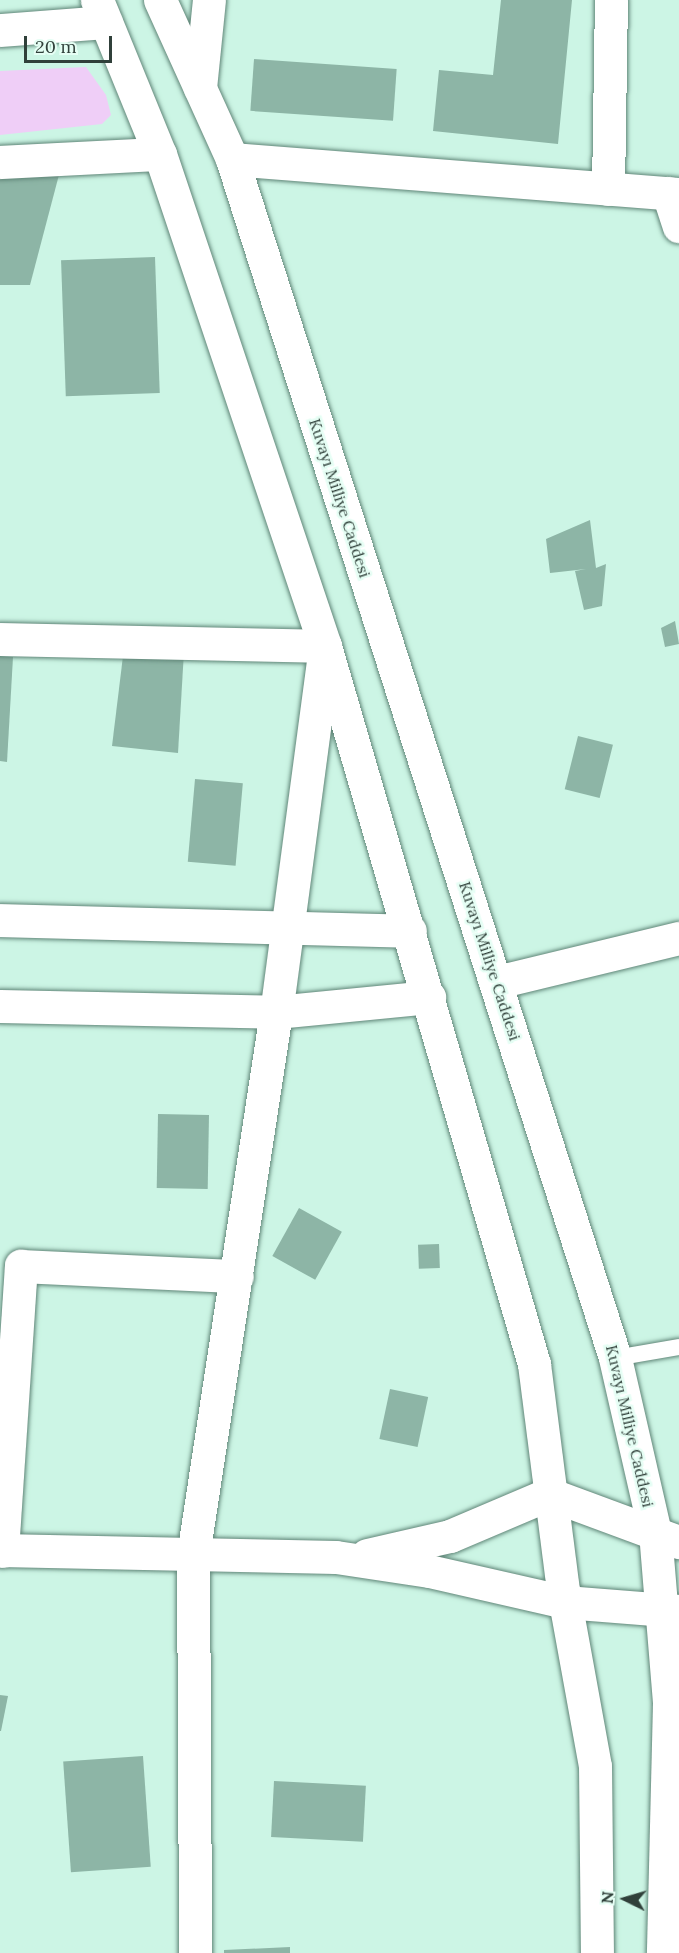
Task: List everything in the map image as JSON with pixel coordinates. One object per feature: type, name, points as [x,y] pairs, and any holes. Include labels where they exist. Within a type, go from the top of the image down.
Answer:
[{"type":"street","name":"Kuvayı Milliye Caddesi","points":[[160,0],[232,159],[497,981],[615,1358],[667,1537],[673,1813],[663,1953]]},
{"type":"street","points":[[200,88],[209,0]]},
{"type":"street","points":[[608,189],[611,0]]},
{"type":"street","points":[[0,30],[101,11],[160,154],[325,646],[410,931],[534,1364],[549,1494],[565,1602],[595,1766],[597,1953]]},
{"type":"street","points":[[0,162],[160,154]]},
{"type":"street","points":[[232,159],[674,194],[679,225]]},
{"type":"street","points":[[0,639],[325,646]]},
{"type":"street","points":[[195,1953],[193,1554],[276,1012],[285,927],[325,646]]},
{"type":"street","points":[[0,920],[410,931]]},
{"type":"street","points":[[497,981],[679,938]]},
{"type":"street","points":[[0,1006],[276,1012],[429,998]]},
{"type":"street","points":[[237,1276],[21,1266],[1,1550],[349,1559],[429,1571],[565,1602],[670,1612]]},
{"type":"street","points":[[349,1559],[450,1536],[549,1494],[667,1537]]},
{"type":"lane","points":[[615,1358],[679,1347]]},
{"type":"shaded area","points":[[86,67],[106,95],[111,115],[102,124],[0,135],[0,71]]},
{"type":"building","points":[[501,0],[572,0],[558,144],[433,131],[439,70],[493,75]]},
{"type":"building","points":[[254,59],[397,69],[393,121],[250,111]]},
{"type":"building","points":[[0,171],[60,171],[30,285],[0,285]]},
{"type":"building","points":[[155,257],[160,393],[66,396],[61,260]]},
{"type":"building","points":[[590,520],[596,568],[606,564],[602,606],[584,610],[575,571],[586,569],[550,573],[546,539]]},
{"type":"building","points":[[675,621],[679,644],[665,647],[661,628]]},
{"type":"building","points":[[184,651],[178,753],[112,746],[123,656]]},
{"type":"building","points":[[0,656],[13,657],[7,762],[0,761]]},
{"type":"building","points":[[578,736],[613,745],[600,798],[565,789]]},
{"type":"building","points":[[195,779],[243,783],[236,866],[188,862]]},
{"type":"building","points":[[158,1114],[209,1115],[208,1189],[157,1188]]},
{"type":"building","points":[[299,1208],[342,1232],[315,1280],[272,1256]]},
{"type":"building","points":[[439,1244],[440,1268],[419,1269],[418,1245]]},
{"type":"building","points":[[390,1389],[428,1397],[418,1447],[379,1439]]},
{"type":"building","points":[[0,1695],[8,1696],[1,1731],[0,1731]]},
{"type":"building","points":[[143,1756],[151,1867],[71,1872],[63,1762]]},
{"type":"building","points":[[274,1781],[366,1786],[363,1842],[271,1837]]},
{"type":"building","points":[[290,1947],[290,1953],[224,1953],[224,1950]]}]
